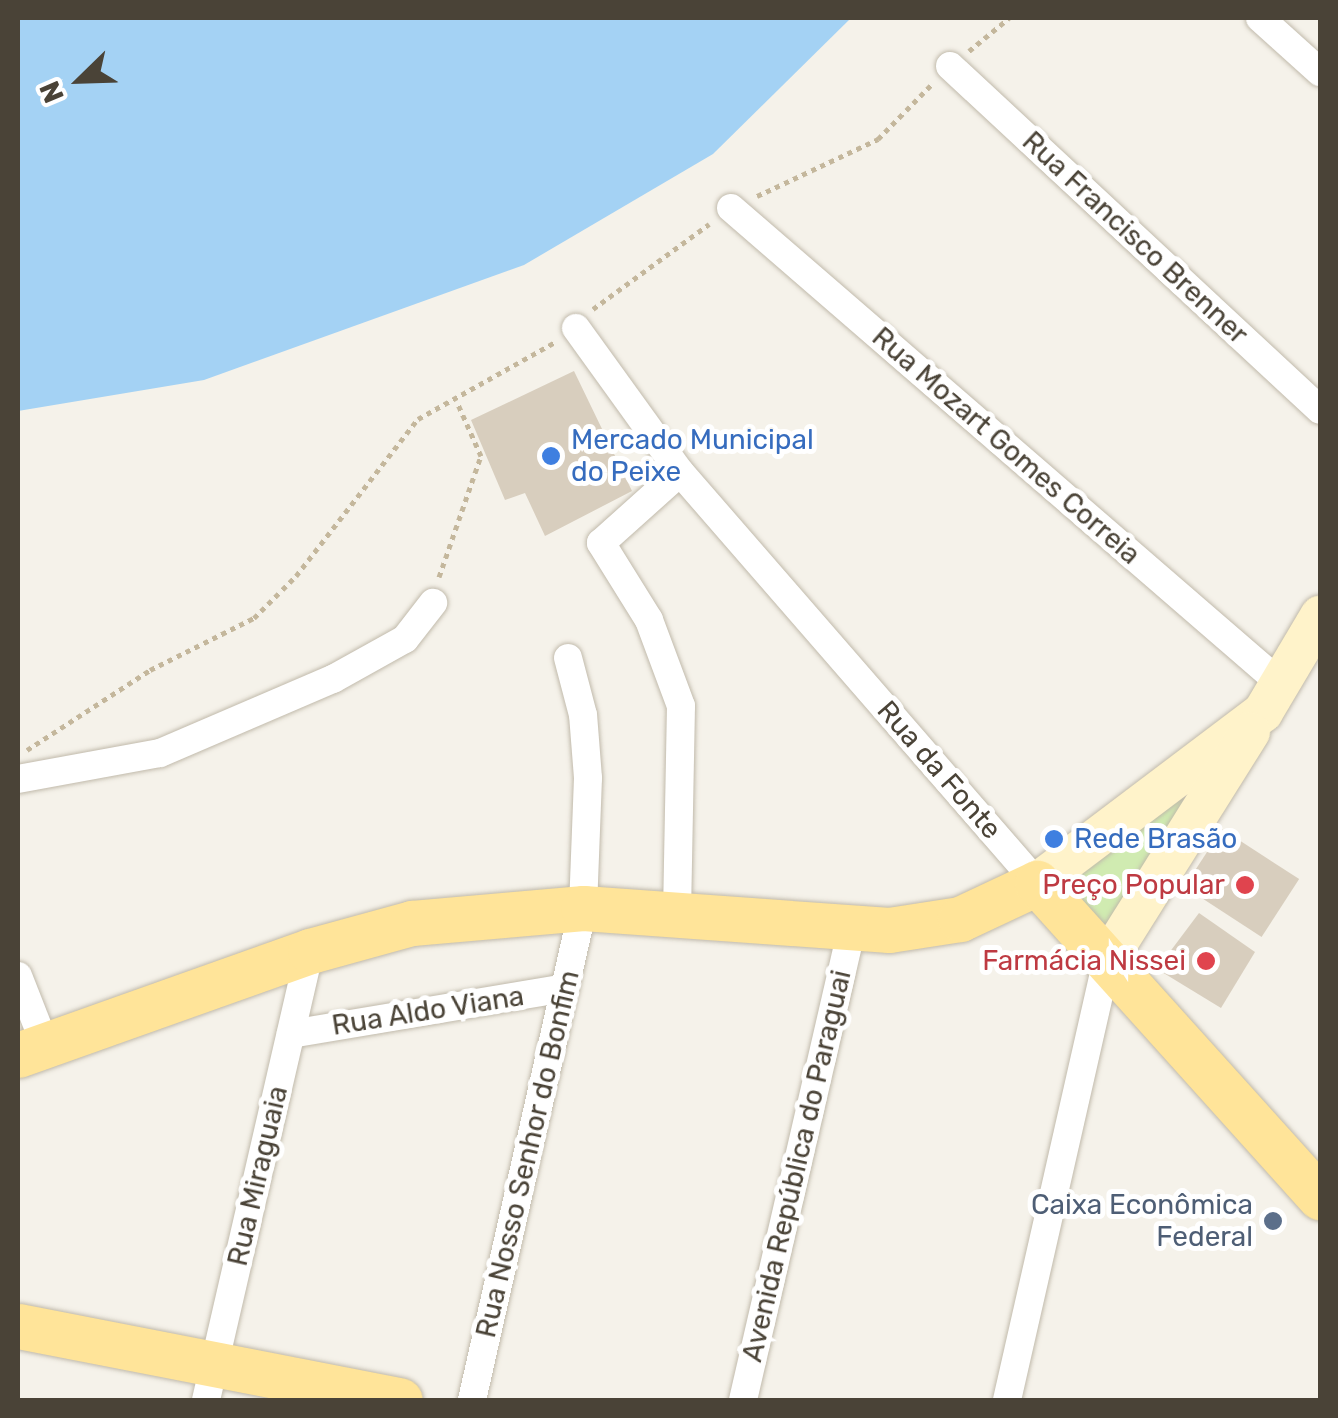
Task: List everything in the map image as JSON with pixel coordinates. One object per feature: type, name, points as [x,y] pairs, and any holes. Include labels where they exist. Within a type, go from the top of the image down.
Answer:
[{"type":"main road","points":[[31,1050],[310,951],[412,923],[583,908],[851,931],[960,918],[1037,883]]},
{"type":"main road","name":"Rua da Fonte","points":[[1037,883],[1316,1181]]},
{"type":"main road","points":[[18,1326],[211,1382],[400,1400]]},
{"type":"street","points":[[1260,18],[1320,72]]},
{"type":"street","name":"Rua Francisco Brenner","points":[[950,66],[1320,410]]},
{"type":"street","name":"Rua Mozart Gomes Correia","points":[[732,208],[1272,698]]},
{"type":"street","name":"Rua da Fonte","points":[[576,328],[680,472],[1037,883]]},
{"type":"street","points":[[677,914],[681,706],[649,620],[601,543],[680,472]]},
{"type":"street","points":[[18,779],[140,758],[281,701],[405,639],[432,602]]},
{"type":"street","points":[[1007,1400],[1107,960],[1318,627]]},
{"type":"street","name":"Rua Nosso Senhor do Bonfim","points":[[472,1400],[583,908],[588,778],[583,715],[568,658]]},
{"type":"street","points":[[1037,883],[1272,698]]},
{"type":"street","name":"Avenida República do Paraguai","points":[[742,1400],[851,931]]},
{"type":"street","name":"Rua Miraguaia","points":[[211,1382],[310,951]]},
{"type":"street","points":[[18,976],[31,1050]]},
{"type":"street","name":"Rua Aldo Viana","points":[[290,1034],[565,988]]},
{"type":"path","points":[[18,758],[150,670],[254,618],[296,576],[418,419],[457,402],[481,456],[432,602]]},
{"type":"green space","points":[[1239,738],[1108,945],[1050,882]]},
{"type":"water","points":[[18,18],[851,18],[713,154],[524,265],[204,380],[18,411]]},
{"type":"building","name":"Mercado Municipal do Peixe","points":[[574,371],[632,491],[545,536],[525,493],[505,500],[471,420]]},
{"type":"building","name":"Preço Popular","points":[[1222,829],[1299,879],[1262,937],[1184,887]]},
{"type":"building","name":"Farmácia Nissei","points":[[1199,913],[1255,952],[1221,1008],[1157,969]]},
{"type":"place","name":"Mercado Municipal do Peixe","points":[[551,456]]},
{"type":"place","name":"Rede Brasão","points":[[1054,839]]},
{"type":"place","name":"Preço Popular","points":[[1245,885]]},
{"type":"place","name":"Farmácia Nissei","points":[[1206,961]]},
{"type":"place","name":"Caixa Econômica Federal","points":[[1273,1221]]}]
